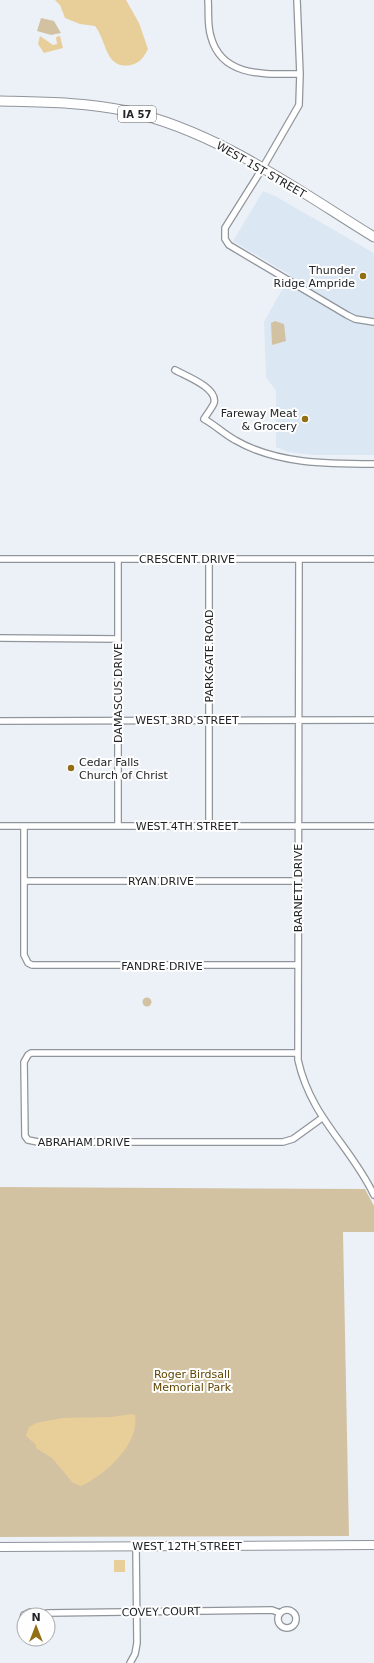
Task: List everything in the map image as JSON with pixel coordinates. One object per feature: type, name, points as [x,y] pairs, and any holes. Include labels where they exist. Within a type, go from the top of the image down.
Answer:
[{"type":"main road","name":"WEST 1ST STREET","points":[[0,102],[81,104],[126,111],[164,122],[242,156],[374,237]]},
{"type":"main road","name":"WEST 12TH STREET","points":[[0,1547],[374,1545]]},
{"type":"street","points":[[208,0],[209,29],[214,46],[230,64],[247,72],[257,74],[300,74]]},
{"type":"street","points":[[298,0],[300,95],[296,113],[225,228],[225,239],[229,245],[347,315],[355,319],[374,322]]},
{"type":"street","points":[[175,370],[211,390],[214,396],[214,403],[204,419],[236,440],[268,453],[293,459],[319,463],[374,464]]},
{"type":"street","name":"CRESCENT DRIVE","points":[[0,559],[374,559]]},
{"type":"street","name":"DAMASCUS DRIVE","points":[[118,559],[118,826]]},
{"type":"street","name":"PARKGATE ROAD","points":[[208,826],[209,559]]},
{"type":"street","name":"BARNETT DRIVE","points":[[299,559],[297,1053],[306,1088],[322,1118],[359,1170],[374,1195]]},
{"type":"street","points":[[0,638],[118,639]]},
{"type":"street","name":"WEST 3RD STREET","points":[[0,720],[374,720]]},
{"type":"street","name":"WEST 4TH STREET","points":[[0,826],[374,826]]},
{"type":"street","points":[[24,826],[24,882]]},
{"type":"street","name":"RYAN DRIVE","points":[[24,882],[298,881]]},
{"type":"street","name":"FANDRE DRIVE","points":[[24,882],[24,955],[28,963],[37,966],[297,965]]},
{"type":"street","name":"ABRAHAM DRIVE","points":[[297,1053],[32,1053],[28,1055],[24,1062],[25,1136],[28,1140],[38,1142],[283,1142],[293,1139],[322,1118]]},
{"type":"street","points":[[130,1663],[135,1654],[137,1643],[136,1546]]},
{"type":"street","name":"COVEY COURT","points":[[56,1613],[272,1610],[280,1613]]},
{"type":"shaded area","points":[[55,0],[126,0],[139,23],[148,49],[145,55],[139,61],[131,65],[116,63],[111,59],[95,26],[80,24],[65,18],[60,5]]},
{"type":"shaded area","points":[[40,36],[53,45],[57,44],[56,37],[60,36],[63,48],[44,53],[38,44]]},
{"type":"shaded area","points":[[263,191],[275,196],[374,253],[374,455],[313,455],[288,452],[276,447],[276,391],[266,377],[264,322],[290,275],[233,241]]},
{"type":"shaded area","points":[[131,1414],[135,1415],[135,1426],[132,1437],[126,1447],[110,1466],[81,1486],[73,1483],[52,1458],[36,1448],[36,1445],[26,1436],[29,1427],[36,1423],[62,1418],[112,1417]]},
{"type":"shaded area","points":[[114,1560],[125,1560],[125,1572],[114,1572]]},
{"type":"green space","points":[[41,18],[54,21],[61,33],[51,35],[37,31]]},
{"type":"green space","points":[[275,321],[284,324],[286,341],[272,345],[271,323]]},
{"type":"green space","points":[[147,997],[152,1002],[147,1007],[142,1002]]},
{"type":"green space","name":"Roger Birdsall Memorial Park","points":[[0,1187],[365,1189],[374,1206],[374,1232],[343,1232],[349,1536],[0,1537]]},
{"type":"place","name":"Thunder Ridge Ampride","points":[[363,276]]},
{"type":"place","name":"Fareway Meat & Grocery","points":[[305,419]]},
{"type":"place","name":"Cedar Falls Church of Christ","points":[[71,768]]}]
